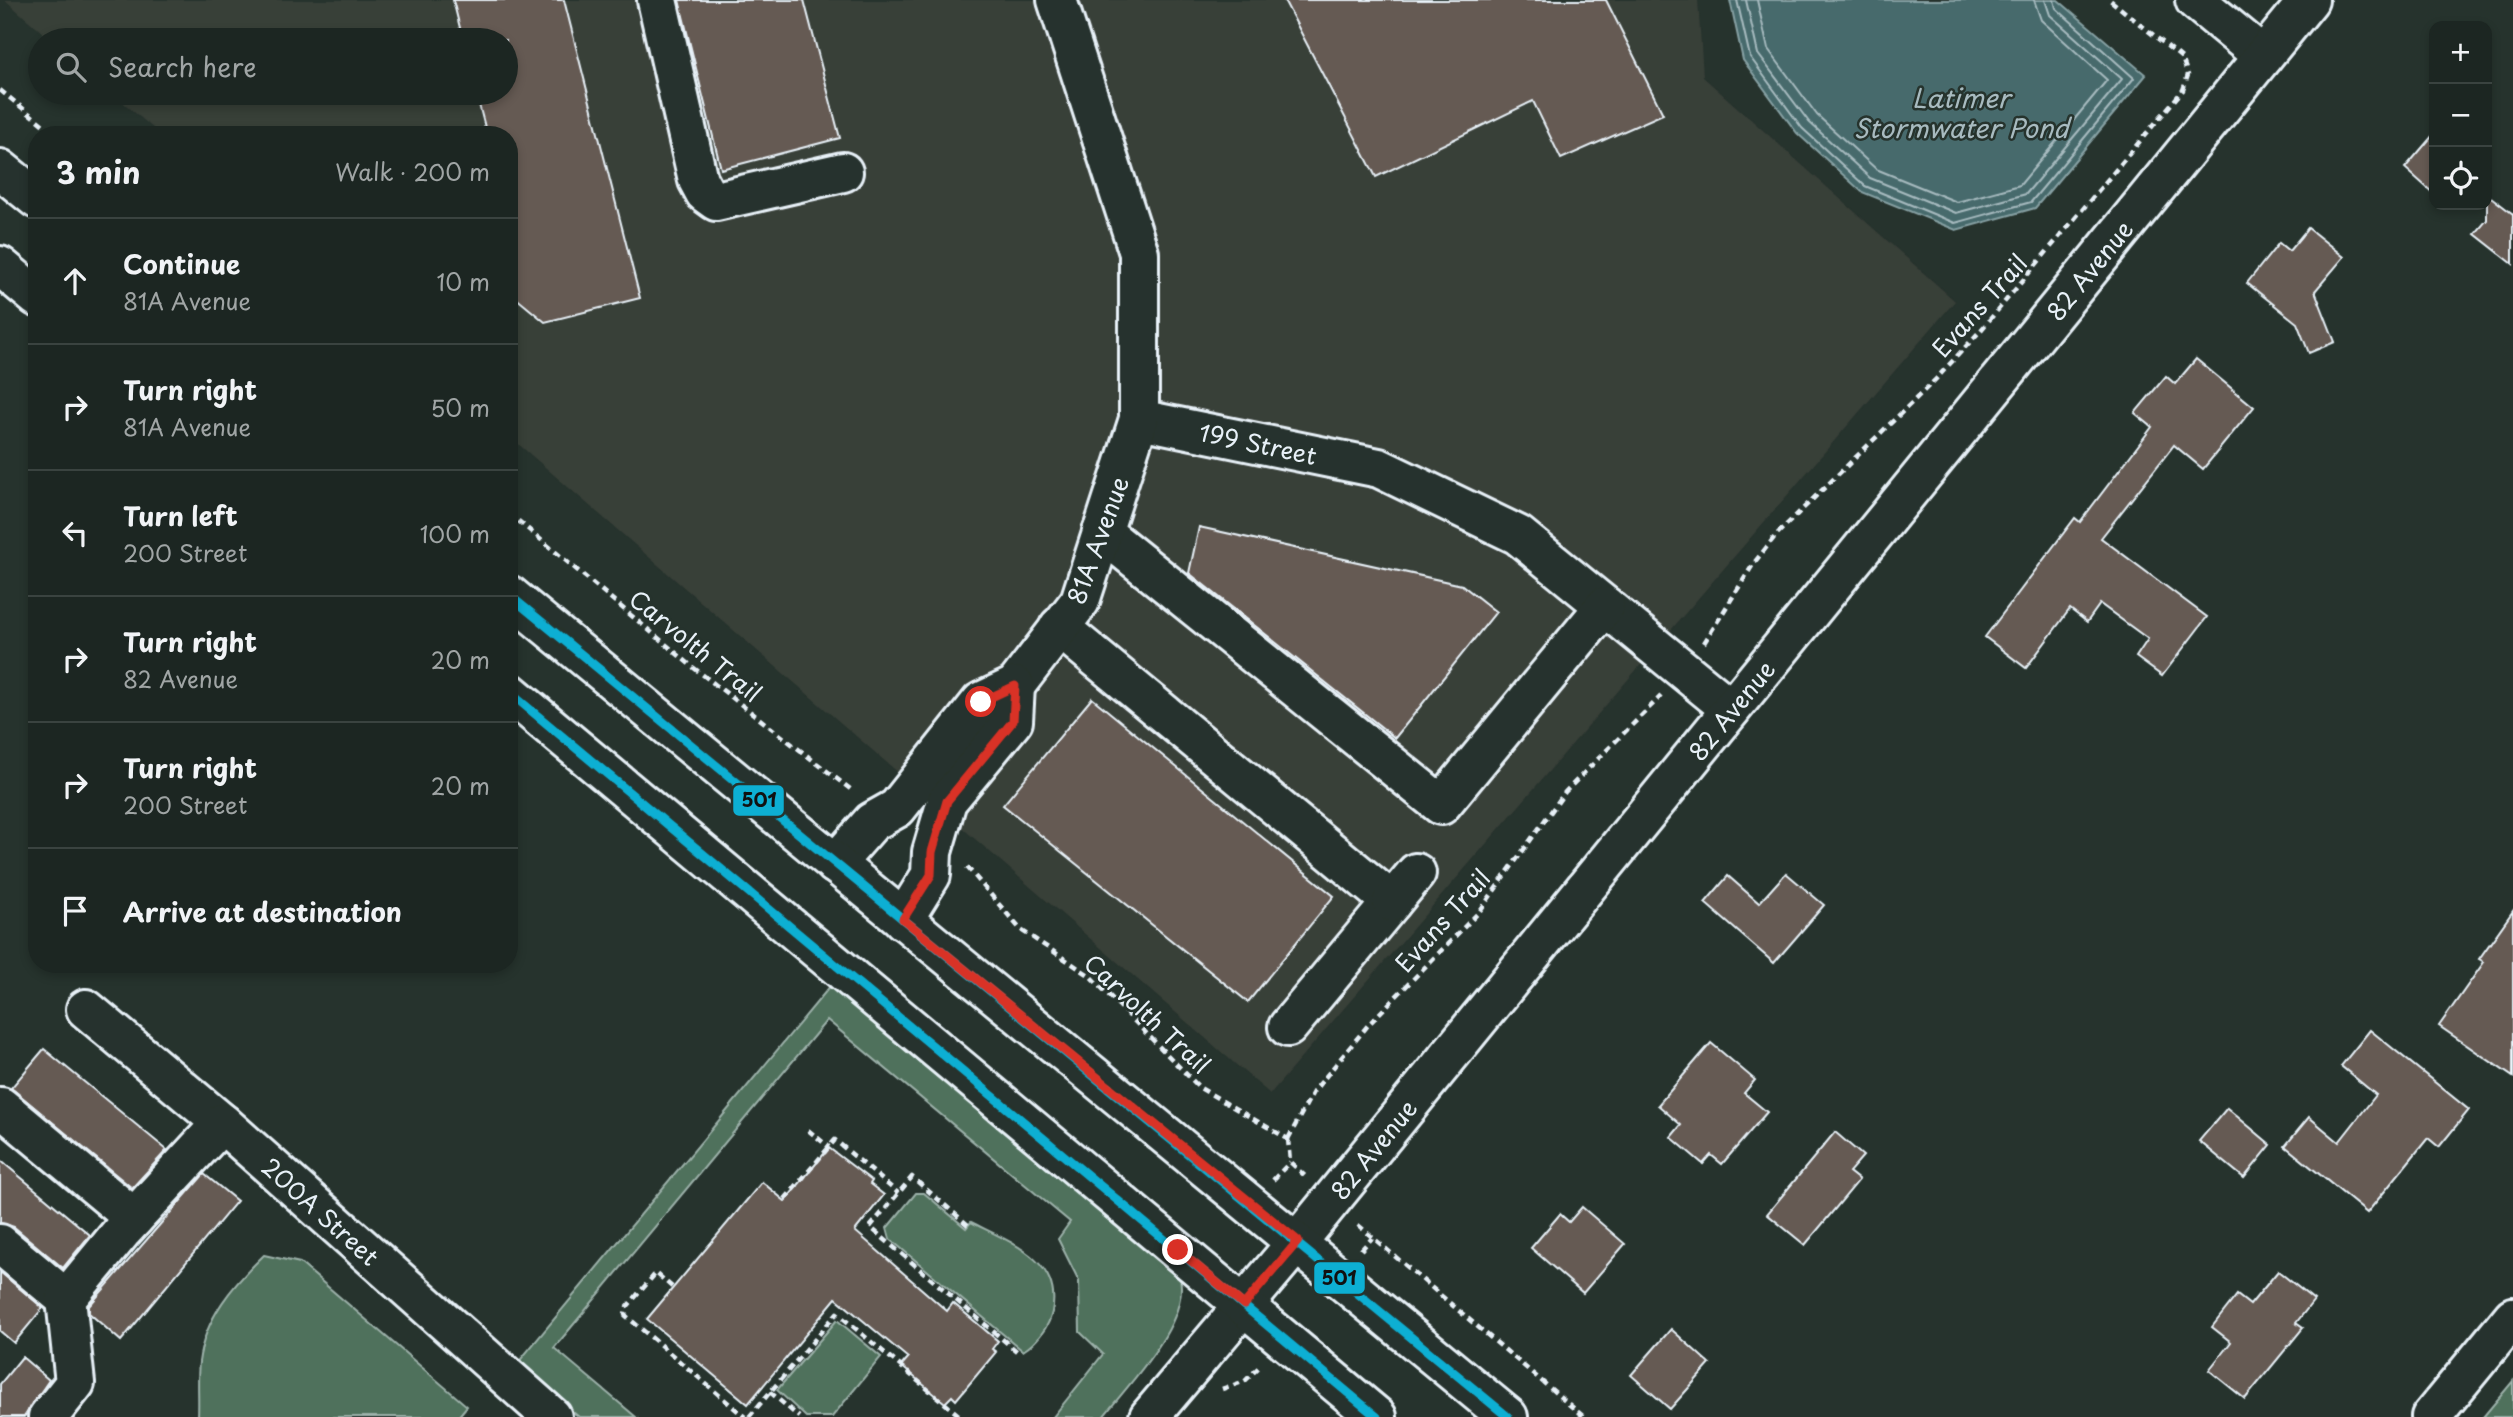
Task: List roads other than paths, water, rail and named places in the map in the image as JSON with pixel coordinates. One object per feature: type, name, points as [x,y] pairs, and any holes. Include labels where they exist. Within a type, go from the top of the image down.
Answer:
[{"type":"street","points":[[657,0],[698,180],[705,193],[716,201],[843,172]]},
{"type":"street","points":[[1057,0],[1139,253],[1139,419]]},
{"type":"street","points":[[2195,0],[2263,56]]},
{"type":"street","name":"82 Avenue","points":[[1149,1417],[1298,1241],[2309,0]]},
{"type":"street","points":[[0,169],[28,192]]},
{"type":"street","points":[[0,266],[28,289]]},
{"type":"street","name":"81A Avenue","points":[[835,864],[872,822],[897,808],[981,702],[1015,686],[1080,601],[1139,419]]},
{"type":"street","name":"199 Street","points":[[1139,419],[1379,468],[1518,535],[1731,709]]},
{"type":"street","points":[[1102,532],[1441,806],[1605,606]]},
{"type":"street","points":[[518,602],[1298,1241],[1508,1417]]},
{"type":"street","points":[[1059,627],[1392,902]]},
{"type":"street","points":[[903,919],[931,875],[932,852],[947,801],[1013,721],[1015,686]]},
{"type":"street","points":[[518,700],[1377,1417]]},
{"type":"street","points":[[1288,1027],[1416,873]]},
{"type":"street","name":"200A Street","points":[[86,1010],[222,1123],[552,1417]]},
{"type":"street","points":[[1,1107],[134,1218]]},
{"type":"street","points":[[66,1299],[134,1218],[222,1123]]},
{"type":"street","points":[[0,1244],[66,1299],[75,1384],[48,1417]]},
{"type":"street","points":[[2431,1417],[2513,1317]]},
{"type":"water","name":"Latimer Stormwater Pond","points":[[1730,0],[2058,0],[2146,75],[2035,208],[1956,230],[1862,192],[1797,133],[1743,60]]}]
